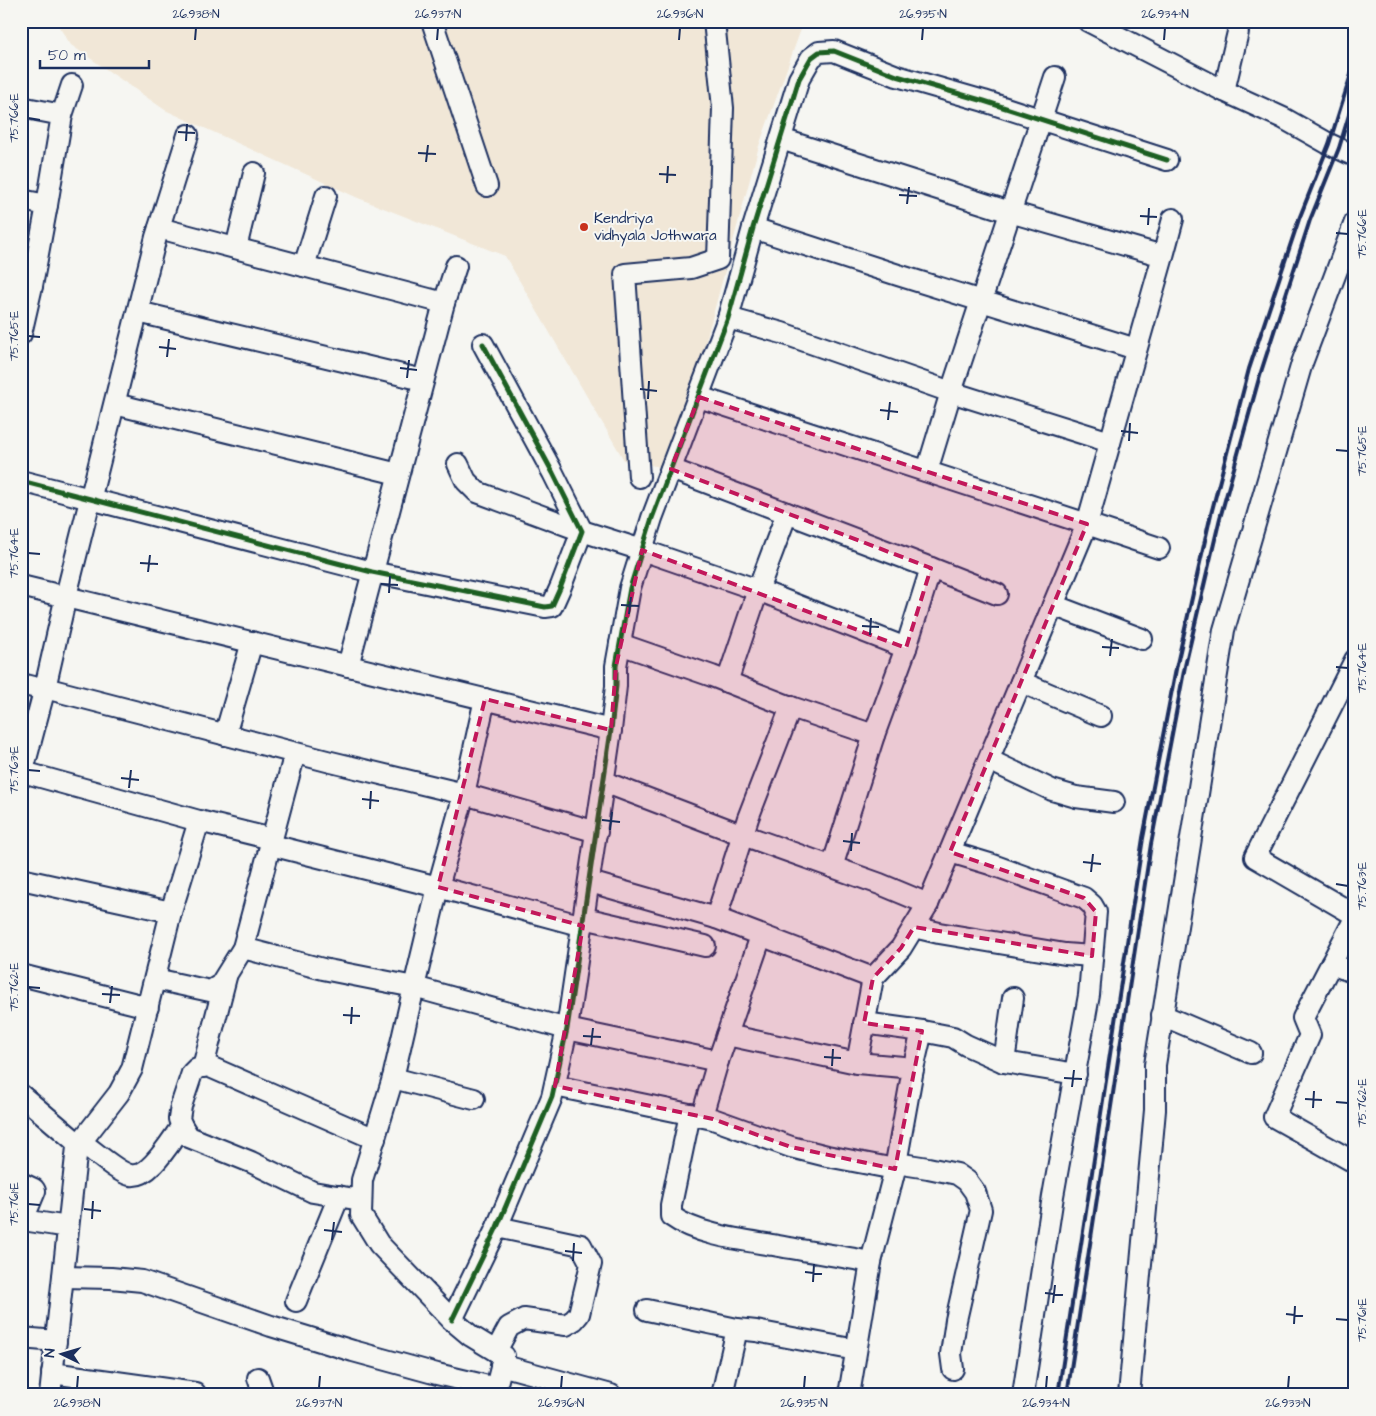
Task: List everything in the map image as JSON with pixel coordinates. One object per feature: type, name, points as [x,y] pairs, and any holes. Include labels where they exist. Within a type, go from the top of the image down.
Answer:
[{"type":"street","points":[[432,21],[487,186]]},
{"type":"street","points":[[639,478],[625,274],[691,268],[718,259],[722,108],[714,21]]},
{"type":"street","points":[[1088,21],[1355,156]]},
{"type":"street","points":[[1224,91],[1238,32]]},
{"type":"street","points":[[452,1320],[497,1227],[552,1097],[567,1029],[584,922],[611,730],[616,686],[616,666],[630,588],[652,518],[728,318],[753,228],[799,79],[810,58],[818,52],[834,50],[897,76],[1041,119],[1167,160]]},
{"type":"street","points":[[927,471],[951,392],[1056,77]]},
{"type":"street","points":[[21,334],[26,286],[46,205],[62,115],[72,84]]},
{"type":"street","points":[[21,107],[62,115]]},
{"type":"street","points":[[188,135],[159,228],[22,776],[199,821],[438,887],[584,922],[705,946]]},
{"type":"street","points":[[781,138],[1010,212],[1163,256]]},
{"type":"street","points":[[236,248],[254,173]]},
{"type":"street","points":[[304,266],[326,196]]},
{"type":"street","points":[[21,200],[46,205]]},
{"type":"street","points":[[857,1063],[873,978],[901,948],[928,904],[1087,524],[1174,219]]},
{"type":"street","points":[[1129,1395],[1155,1110],[1155,1065],[1224,630],[1302,363],[1355,222]]},
{"type":"street","points":[[159,228],[444,303]]},
{"type":"street","points":[[753,228],[1136,349]]},
{"type":"street","points":[[348,666],[423,380],[456,266]]},
{"type":"street","points":[[138,312],[423,380]]},
{"type":"street","points":[[728,318],[782,333],[951,392],[1110,442]]},
{"type":"street","points":[[21,481],[372,572],[545,607],[552,606],[562,586],[582,531],[553,473],[483,344]]},
{"type":"street","points":[[699,397],[1158,548]]},
{"type":"street","points":[[115,404],[398,474]]},
{"type":"street","points":[[458,464],[466,481],[477,492],[582,531],[758,590],[906,648]]},
{"type":"street","points":[[671,469],[997,594]]},
{"type":"street","points":[[727,682],[758,590],[787,513]]},
{"type":"street","points":[[832,867],[874,735],[906,648],[931,568]]},
{"type":"street","points":[[21,586],[611,730]]},
{"type":"street","points":[[1054,604],[1142,639]]},
{"type":"street","points":[[224,735],[252,642]]},
{"type":"street","points":[[620,644],[874,735]]},
{"type":"street","points":[[1354,1162],[1274,1117],[1310,1035],[1303,1018],[1355,917],[1256,857],[1355,660]]},
{"type":"street","points":[[1022,682],[1101,716]]},
{"type":"street","points":[[21,684],[464,794],[597,832]]},
{"type":"street","points":[[485,699],[464,794],[438,887],[393,1078],[362,1180],[361,1215],[379,1244],[452,1320],[499,1358],[611,1395]]},
{"type":"street","points":[[716,918],[743,834],[792,707]]},
{"type":"street","points":[[155,978],[210,991],[220,985],[226,977],[243,948],[295,753]]},
{"type":"street","points":[[989,760],[1052,790],[1076,797],[1114,802]]},
{"type":"street","points":[[604,782],[928,904]]},
{"type":"street","points":[[50,1395],[68,1226],[79,1144],[119,1093],[132,1069],[171,912],[199,821]]},
{"type":"street","points":[[950,852],[990,864],[1084,898],[1092,905],[1096,912],[1088,995],[1076,1074],[1053,1196],[1023,1395]]},
{"type":"street","points":[[21,879],[171,912]]},
{"type":"street","points":[[590,882],[716,918],[873,978]]},
{"type":"street","points":[[914,927],[1064,954],[1092,956]]},
{"type":"street","points":[[761,936],[718,1061],[696,1115],[671,1205],[671,1216],[682,1224],[699,1230],[871,1262]]},
{"type":"street","points":[[243,948],[324,969],[414,987],[567,1029],[718,1061]]},
{"type":"street","points":[[1331,964],[1355,973]]},
{"type":"street","points":[[21,976],[148,1007]]},
{"type":"street","points":[[203,1067],[226,977]]},
{"type":"street","points":[[1004,1062],[1013,998]]},
{"type":"street","points":[[1162,1014],[1251,1053]]},
{"type":"street","points":[[864,1023],[953,1037],[1004,1062],[1076,1074]]},
{"type":"street","points":[[849,1395],[871,1262],[896,1166],[913,1068],[922,1031]]},
{"type":"street","points":[[727,1035],[857,1063],[913,1068]]},
{"type":"street","points":[[361,1200],[313,1192],[251,1162],[189,1137],[179,1118],[181,1106],[192,1073],[197,1068],[208,1066],[374,1139]]},
{"type":"street","points":[[393,1078],[474,1099]]},
{"type":"street","points":[[555,1086],[713,1119],[791,1147],[827,1156],[896,1166],[928,1168],[957,1174],[967,1181],[975,1192],[981,1210],[956,1320],[951,1354],[953,1369]]},
{"type":"street","points":[[21,1095],[79,1144],[130,1175],[139,1174],[150,1168],[182,1126]]},
{"type":"street","points":[[21,1183],[34,1189],[35,1192],[23,1220],[68,1226]]},
{"type":"street","points":[[296,1301],[339,1196]]},
{"type":"street","points":[[63,1277],[142,1281],[271,1326],[496,1391],[499,1358],[509,1327],[524,1319],[566,1325],[574,1320],[579,1314],[591,1264],[581,1245],[497,1227]]},
{"type":"street","points":[[647,1310],[737,1329],[856,1350]]},
{"type":"street","points":[[722,1395],[737,1329]]},
{"type":"street","points":[[21,1338],[56,1341]]},
{"type":"street","points":[[52,1374],[195,1393]]},
{"type":"highlighted area","points":[[699,397],[1087,524],[950,852],[1084,898],[1096,912],[1092,956],[914,927],[901,948],[873,978],[864,1023],[922,1031],[895,1169],[791,1147],[713,1119],[555,1086],[583,926],[438,887],[485,699],[611,730],[616,666],[642,550],[906,648],[931,568],[671,469]]},
{"type":"shaded area","name":"Kendriya vidhyala Jothwara","points":[[55,21],[804,21],[759,146],[671,469],[624,460],[505,256],[358,198],[165,110],[71,45]]},
{"type":"railway","points":[[1058,1395],[1143,838],[1177,664],[1211,514],[1249,369],[1299,219],[1329,144],[1355,62]]},
{"type":"railway","points":[[1067,1395],[1151,844],[1185,666],[1220,518],[1260,375],[1310,220],[1339,148],[1355,95]]},
{"type":"cycle path","points":[[452,1320],[497,1227],[552,1097],[567,1029],[611,730],[616,686],[616,666],[630,588],[652,518],[728,318],[753,228],[799,79],[811,58],[819,52],[834,51],[897,76],[984,101],[1167,160]]},
{"type":"cycle path","points":[[21,481],[372,572],[545,607],[552,606],[582,531],[553,473],[483,344]]},
{"type":"place","name":"Kendriya vidhyala Jothwara","points":[[584,227]]}]
